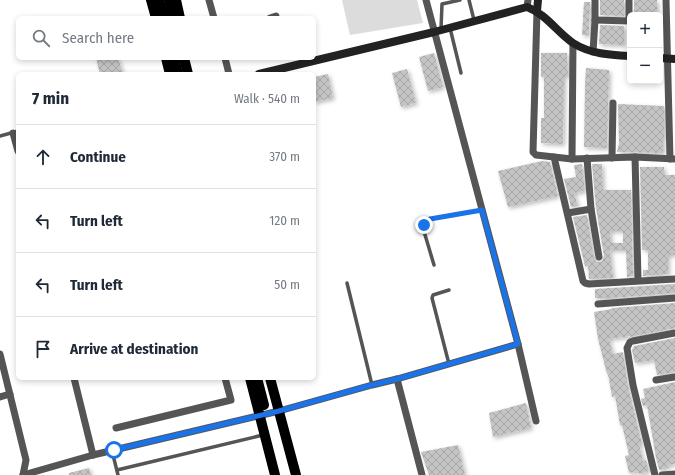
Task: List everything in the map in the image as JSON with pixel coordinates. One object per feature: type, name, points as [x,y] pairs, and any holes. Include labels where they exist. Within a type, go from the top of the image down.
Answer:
[{"type":"main road","points":[[151,0],[155,16]]},
{"type":"main road","points":[[159,0],[163,16]]},
{"type":"main road","points":[[168,0],[172,16]]},
{"type":"main road","points":[[176,0],[180,16]]},
{"type":"main road","points":[[166,60],[170,72]]},
{"type":"main road","points":[[174,60],[178,72]]},
{"type":"main road","points":[[184,60],[188,72]]},
{"type":"main road","points":[[190,60],[194,72]]},
{"type":"main road","points":[[250,380],[275,475]]},
{"type":"main road","points":[[258,380],[282,475]]},
{"type":"main road","points":[[267,380],[291,475]]},
{"type":"main road","points":[[271,380],[296,475]]},
{"type":"street","points":[[208,0],[213,16]]},
{"type":"street","points":[[426,0],[438,31],[482,210],[518,344],[536,421]]},
{"type":"street","points":[[538,0],[533,152],[536,155],[572,159],[635,157],[673,159],[666,0]]},
{"type":"street","points":[[593,52],[596,20],[595,0]]},
{"type":"street","points":[[596,20],[629,21],[629,0]]},
{"type":"street","points":[[267,72],[450,28],[527,4],[574,43],[593,52],[627,56]]},
{"type":"street","points":[[572,159],[574,43]]},
{"type":"street","points":[[226,60],[228,72]]},
{"type":"street","points":[[612,158],[613,103]]},
{"type":"street","points":[[554,157],[583,281],[585,283],[675,279]]},
{"type":"street","points":[[635,157],[638,280]]},
{"type":"street","points":[[587,158],[591,209],[599,257]]},
{"type":"street","points":[[568,213],[591,209]]},
{"type":"street","points":[[598,304],[675,298]]},
{"type":"street","points":[[655,475],[633,385],[627,348],[630,342],[633,341],[675,333]]},
{"type":"street","points":[[0,354],[26,460],[23,475],[112,450],[279,411],[518,344]]},
{"type":"street","points":[[656,380],[675,377]]},
{"type":"street","points":[[397,379],[422,475]]},
{"type":"street","points":[[74,380],[93,455]]},
{"type":"street","points":[[116,428],[231,400],[226,380]]},
{"type":"street","points":[[0,397],[10,394]]},
{"type":"street","points":[[662,475],[675,474]]},
{"type":"lane","points":[[438,31],[441,2],[460,0]]},
{"type":"lane","points":[[469,0],[474,21]]},
{"type":"lane","points":[[450,28],[461,73]]},
{"type":"lane","points":[[0,136],[16,132]]},
{"type":"lane","points":[[434,265],[423,228],[426,221],[482,210]]},
{"type":"lane","points":[[347,283],[372,385]]},
{"type":"lane","points":[[449,290],[433,295],[432,298],[449,364]]},
{"type":"lane","points":[[117,470],[265,434]]},
{"type":"lane","points":[[112,450],[118,475]]},
{"type":"shaded area","points":[[342,0],[417,0],[423,23],[350,35]]},
{"type":"building","points":[[600,0],[624,0],[624,16],[600,15]]},
{"type":"building","points":[[634,0],[657,0],[657,12],[634,12]]},
{"type":"building","points":[[584,2],[590,2],[589,35],[582,35]]},
{"type":"building","points":[[600,25],[624,26],[624,45],[599,44]]},
{"type":"building","points":[[434,53],[443,87],[428,91],[419,57]]},
{"type":"building","points":[[541,53],[567,53],[568,76],[564,76],[563,144],[541,143],[541,118],[544,118],[544,77],[541,77]]},
{"type":"building","points":[[96,60],[119,60],[122,72],[100,72]]},
{"type":"building","points":[[586,68],[609,70],[607,148],[584,147]]},
{"type":"building","points":[[407,69],[416,103],[401,107],[392,73]]},
{"type":"building","points":[[328,74],[333,98],[316,102],[316,77]]},
{"type":"building","points":[[618,104],[664,106],[663,153],[617,152],[619,143]]},
{"type":"building","points":[[542,161],[550,162],[558,196],[508,207],[498,171]]},
{"type":"building","points":[[582,164],[585,191],[574,193],[578,206],[571,207],[564,179],[576,177],[574,165]]},
{"type":"building","points":[[592,164],[602,164],[603,190],[631,190],[633,276],[627,277],[626,250],[610,250],[613,278],[589,279],[588,266],[585,266],[573,217],[587,215],[594,258],[597,262],[602,261],[604,256],[596,208]],"holes":[[[610,231],[623,231],[623,243],[611,243]]]},
{"type":"building","points":[[640,167],[664,167],[664,175],[675,175],[675,255],[668,255],[668,274],[643,276],[643,270],[648,270],[648,250],[642,250]]},
{"type":"building","points":[[675,284],[675,293],[595,298],[595,289]]},
{"type":"building","points":[[675,303],[675,328],[630,337],[609,339],[613,354],[623,352],[628,386],[642,444],[639,444],[643,461],[646,460],[649,471],[639,474],[638,471],[629,473],[625,456],[629,455],[622,425],[620,425],[615,396],[612,397],[608,374],[598,339],[594,312],[612,308]]},
{"type":"building","points":[[675,338],[675,372],[657,375],[654,360],[635,363],[632,350],[634,346]]},
{"type":"building","points":[[675,382],[675,464],[667,465],[668,468],[660,470],[656,458],[647,405],[643,406],[641,399],[645,398],[643,389]]},
{"type":"building","points":[[526,403],[531,428],[493,437],[489,413]]},
{"type":"building","points":[[458,445],[465,475],[429,475],[421,452]]},
{"type":"building","points":[[89,468],[91,475],[69,475],[69,473]]},
{"type":"route","points":[[114,450],[279,411],[518,344],[482,210],[430,219],[426,221],[424,225]]}]
